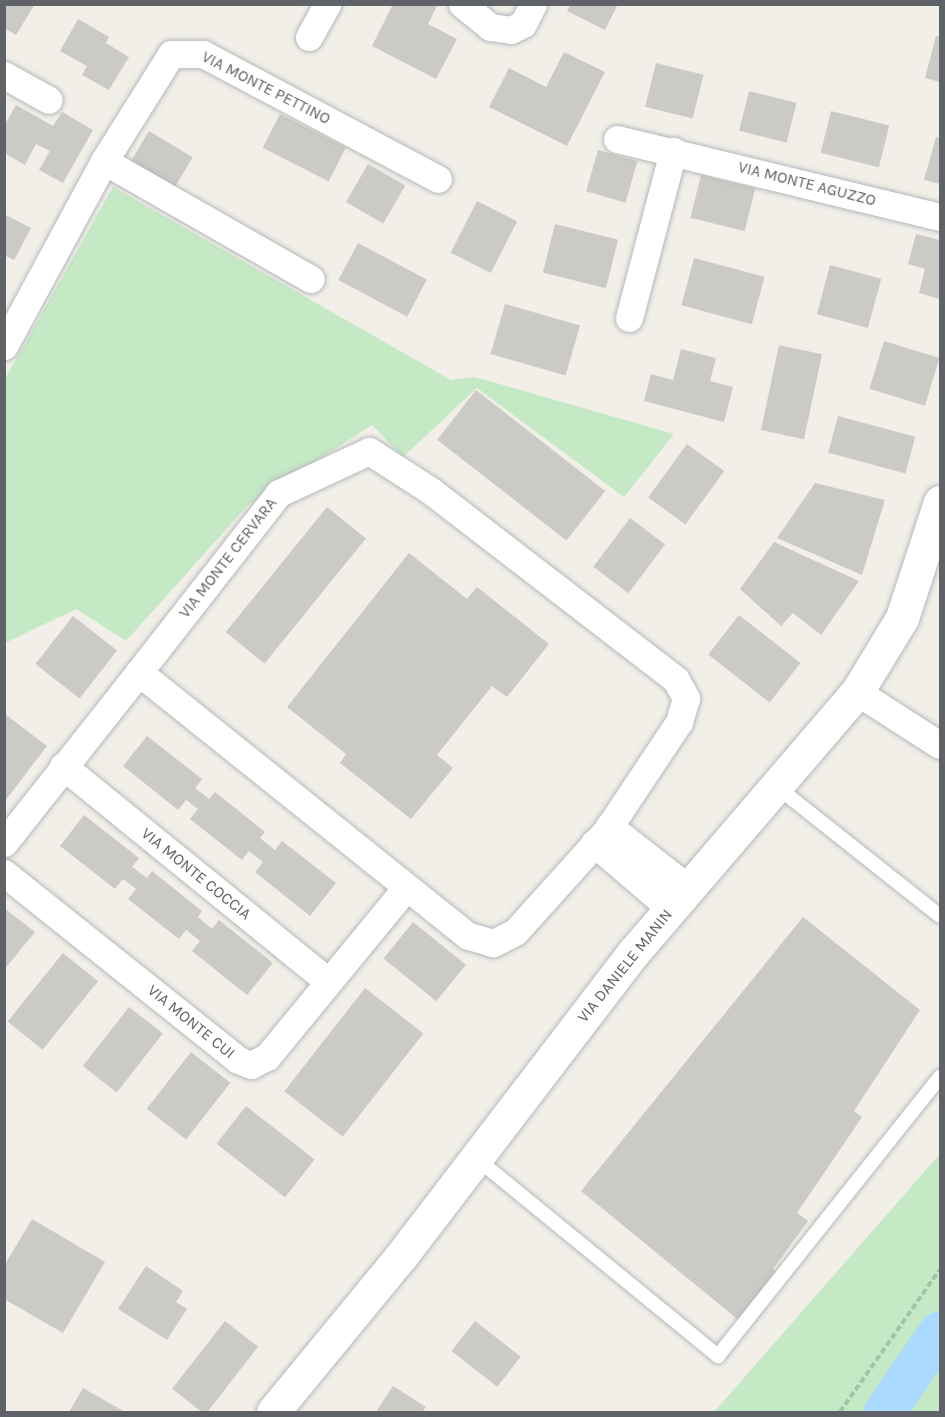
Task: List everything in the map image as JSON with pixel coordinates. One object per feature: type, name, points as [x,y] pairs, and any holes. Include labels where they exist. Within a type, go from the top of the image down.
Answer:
[{"type":"main road","name":"VIA DANIELE MANIN","points":[[273,1413],[680,898],[857,692],[902,618],[940,502]]},
{"type":"street","points":[[309,37],[327,4]]},
{"type":"street","points":[[462,4],[490,27],[511,30],[523,24],[533,4]]},
{"type":"street","name":"VIA MONTE PETTINO","points":[[4,346],[104,162],[171,54],[188,50],[438,179]]},
{"type":"street","points":[[4,75],[49,100]]},
{"type":"street","name":"VIA MONTE AGUZZO","points":[[617,139],[940,217]]},
{"type":"street","points":[[629,318],[673,151]]},
{"type":"street","points":[[104,162],[311,279]]},
{"type":"street","name":"VIA MONTE CERVARA","points":[[369,451],[431,491],[676,680],[686,698],[678,722],[602,835],[515,932],[493,943],[468,936],[139,672],[279,494],[369,451]]},
{"type":"street","points":[[4,843],[139,672]]},
{"type":"street","points":[[857,692],[940,745]]},
{"type":"street","name":"VIA MONTE COCCIA","points":[[63,766],[328,981]]},
{"type":"street","points":[[602,835],[680,898]]},
{"type":"street","name":"VIA MONTE CUI","points":[[4,873],[238,1060],[251,1065],[267,1057],[406,888]]},
{"type":"lane","points":[[776,786],[940,916]]},
{"type":"lane","points":[[476,1158],[718,1356],[940,1077]]},
{"type":"path","points":[[840,1413],[940,1269]]},
{"type":"green space","points":[[113,187],[451,380],[475,377],[674,434],[624,497],[477,388],[403,457],[372,425],[248,505],[126,641],[76,609],[5,643],[5,379]]},
{"type":"green space","points":[[940,1154],[940,1412],[714,1412]]},
{"type":"building","points":[[4,4],[35,4],[16,35],[4,28]]},
{"type":"building","points":[[393,4],[438,4],[428,24],[457,39],[436,79],[372,46]]},
{"type":"building","points":[[571,4],[618,4],[605,30],[567,11]]},
{"type":"building","points":[[78,19],[109,37],[106,43],[129,57],[109,90],[82,75],[87,66],[60,51]]},
{"type":"building","points":[[936,36],[940,37],[940,82],[925,78]]},
{"type":"building","points":[[564,52],[605,72],[567,146],[489,107],[509,68],[546,87]]},
{"type":"building","points":[[656,63],[704,75],[693,119],[645,107]]},
{"type":"building","points":[[749,91],[797,103],[787,143],[739,131]]},
{"type":"building","points":[[16,105],[53,126],[62,112],[93,130],[63,183],[39,170],[50,151],[36,144],[25,165],[4,153],[4,126]]},
{"type":"building","points":[[831,111],[889,126],[879,167],[821,153]]},
{"type":"building","points":[[280,114],[346,148],[329,181],[263,148]]},
{"type":"building","points":[[149,131],[193,157],[173,191],[129,164]]},
{"type":"building","points":[[936,137],[940,138],[940,184],[924,180]]},
{"type":"building","points":[[598,150],[637,161],[626,203],[586,191]]},
{"type":"building","points":[[368,164],[405,185],[383,224],[346,202]]},
{"type":"building","points":[[701,175],[755,189],[745,231],[690,218]]},
{"type":"building","points":[[477,201],[517,221],[491,273],[451,253]]},
{"type":"building","points":[[4,214],[31,228],[14,260],[4,255]]},
{"type":"building","points":[[555,224],[618,240],[606,288],[543,273]]},
{"type":"building","points":[[916,234],[940,240],[940,299],[919,293],[925,269],[908,264]]},
{"type":"building","points":[[358,243],[427,280],[407,317],[338,280]]},
{"type":"building","points":[[694,258],[765,277],[752,324],[681,305]]},
{"type":"building","points":[[830,265],[881,279],[868,328],[817,314]]},
{"type":"building","points":[[505,304],[580,325],[566,375],[491,354]]},
{"type":"building","points":[[884,341],[939,358],[925,406],[869,389]]},
{"type":"building","points":[[779,345],[822,354],[804,439],[761,430]]},
{"type":"building","points":[[681,349],[716,358],[710,381],[733,387],[724,422],[644,401],[651,374],[673,380]]},
{"type":"building","points":[[476,390],[605,491],[566,541],[437,440]]},
{"type":"building","points":[[838,416],[915,437],[905,473],[828,453]]},
{"type":"building","points":[[687,444],[724,471],[685,524],[648,497]]},
{"type":"building","points":[[815,483],[885,500],[862,575],[777,538]]},
{"type":"building","points":[[327,507],[366,538],[265,664],[226,632]]},
{"type":"building","points":[[630,518],[665,544],[628,593],[593,567]]},
{"type":"building","points":[[774,542],[859,581],[821,635],[793,613],[781,626],[740,589]]},
{"type":"building","points":[[409,553],[467,599],[477,587],[549,644],[507,697],[492,686],[437,755],[453,768],[411,819],[340,763],[346,754],[287,707]]},
{"type":"building","points":[[739,615],[800,663],[770,702],[708,654]]},
{"type":"building","points":[[73,616],[117,650],[80,699],[35,664]]},
{"type":"building","points":[[5,714],[47,746],[5,801]]},
{"type":"building","points":[[147,736],[202,779],[195,788],[209,799],[215,792],[265,832],[260,838],[275,850],[282,841],[336,883],[310,916],[255,872],[263,862],[249,851],[242,860],[190,819],[198,809],[186,800],[178,810],[123,766]]},
{"type":"building","points":[[84,815],[139,858],[132,867],[147,878],[152,871],[202,911],[198,917],[212,929],[219,920],[273,963],[247,995],[192,951],[200,941],[186,930],[179,939],[128,899],[136,889],[123,879],[115,889],[60,846]]},
{"type":"building","points":[[4,908],[35,932],[4,970]]},
{"type":"building","points":[[803,917],[920,1010],[854,1111],[862,1117],[797,1213],[808,1221],[773,1269],[781,1275],[741,1322],[581,1191]]},
{"type":"building","points":[[413,922],[466,965],[436,1001],[383,959]]},
{"type":"building","points":[[63,953],[98,981],[43,1050],[8,1021]]},
{"type":"building","points":[[365,988],[423,1034],[343,1137],[284,1091]]},
{"type":"building","points":[[129,1007],[163,1033],[117,1093],[83,1066]]},
{"type":"building","points":[[191,1052],[230,1083],[186,1140],[147,1109]]},
{"type":"building","points":[[246,1106],[315,1160],[285,1197],[216,1144]]},
{"type":"building","points":[[32,1219],[105,1262],[63,1333],[4,1299],[4,1266]]},
{"type":"building","points":[[146,1266],[183,1291],[176,1302],[187,1309],[167,1340],[118,1309]]},
{"type":"building","points":[[225,1321],[258,1347],[207,1412],[202,1412],[172,1389]]},
{"type":"building","points":[[475,1321],[521,1357],[497,1387],[452,1351]]},
{"type":"building","points":[[393,1386],[426,1407],[422,1412],[376,1412]]},
{"type":"building","points":[[83,1388],[125,1412],[69,1412]]},
{"type":"waterway","points":[[885,1412],[940,1332]]}]
